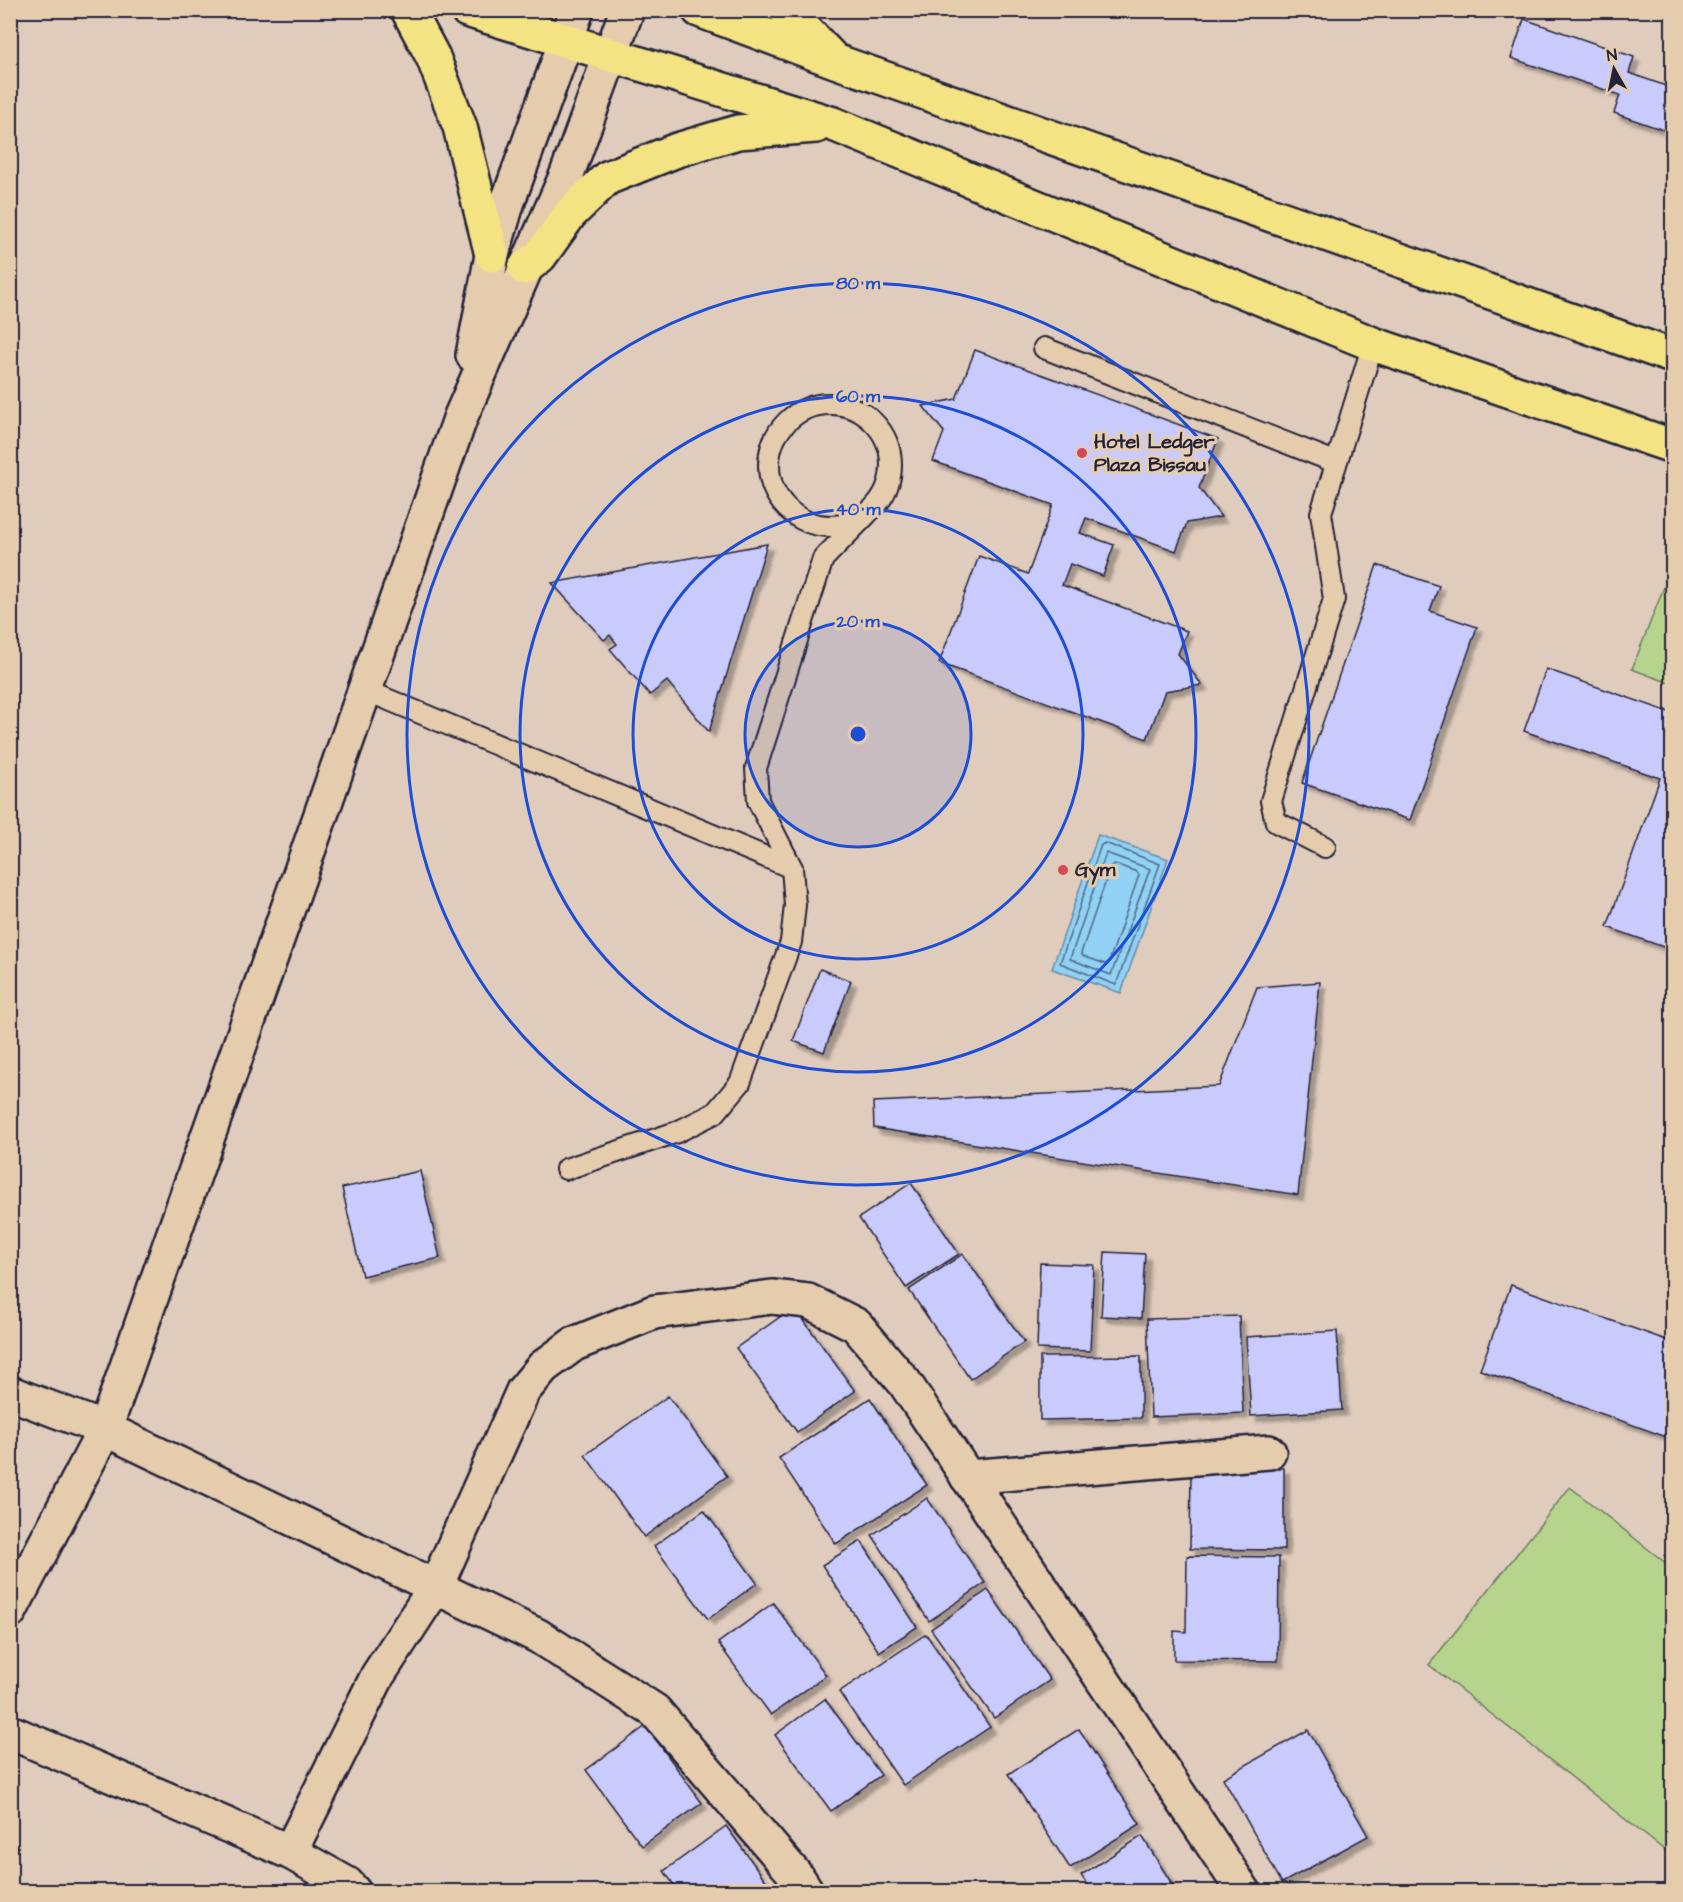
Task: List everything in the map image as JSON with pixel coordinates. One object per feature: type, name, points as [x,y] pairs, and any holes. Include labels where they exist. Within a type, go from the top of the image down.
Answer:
[{"type":"main road","points":[[408,10],[434,57],[460,127],[492,255]]},
{"type":"main road","points":[[467,10],[833,124],[1373,344],[1672,446]]},
{"type":"main road","points":[[699,10],[835,61],[1672,356]]},
{"type":"main road","points":[[786,10],[835,61]]},
{"type":"main road","points":[[525,268],[540,256],[570,214],[607,178],[677,150],[738,132],[833,124]]},
{"type":"street","points":[[461,416],[492,255],[530,135],[577,10]]},
{"type":"street","points":[[10,1611],[105,1429],[461,416],[567,174],[627,10]]},
{"type":"street","points":[[290,1852],[378,1675],[436,1586],[523,1391],[543,1367],[574,1344],[654,1312],[674,1307],[772,1297],[808,1301],[856,1325],[905,1383],[1244,1892]]},
{"type":"street","points":[[10,1393],[105,1429],[538,1636],[655,1711],[798,1878],[807,1892]]},
{"type":"street","points":[[967,1477],[1269,1452]]},
{"type":"street","points":[[10,1732],[290,1852],[347,1884],[354,1892]]},
{"type":"lane","points":[[1324,847],[1276,822],[1271,801],[1334,599],[1321,513],[1373,344]]},
{"type":"lane","points":[[1044,348],[1335,462]]},
{"type":"lane","points":[[566,1169],[677,1132],[715,1113],[740,1083],[791,942],[795,905],[792,868],[758,801],[756,768],[823,559],[866,515],[880,500],[891,470],[891,458],[885,437],[865,415],[835,404],[804,410],[791,417],[774,441],[769,470],[774,490],[786,508],[810,524],[834,526],[855,521],[866,515]]},
{"type":"lane","points":[[365,690],[792,868]]},
{"type":"green space","points":[[1672,570],[1672,684],[1632,669]]},
{"type":"green space","points":[[1570,1487],[1672,1568],[1672,1856],[1429,1665]]},
{"type":"water","points":[[1098,835],[1168,859],[1121,993],[1052,969]]},
{"type":"building","points":[[1524,19],[1634,57],[1629,73],[1672,88],[1672,133],[1614,113],[1620,95],[1511,58]]},
{"type":"building","points":[[975,350],[1218,439],[1199,488],[1221,517],[1187,523],[1176,551],[1086,518],[1080,533],[1114,545],[1103,576],[1070,564],[1062,585],[1187,631],[1178,654],[1202,685],[1165,691],[1147,739],[939,663],[979,556],[1028,574],[1053,505],[933,461],[944,432],[923,406],[956,399]]},
{"type":"building","points":[[767,544],[709,732],[667,681],[650,695],[610,649],[617,644],[610,635],[604,640],[552,583]]},
{"type":"building","points":[[1377,565],[1439,586],[1430,611],[1477,627],[1410,820],[1302,783]]},
{"type":"building","points":[[1546,669],[1672,713],[1672,950],[1607,927],[1660,778],[1524,731]]},
{"type":"building","points":[[820,969],[851,981],[824,1052],[793,1041]]},
{"type":"building","points":[[1320,982],[1298,1195],[874,1128],[873,1102],[1219,1086],[1257,987]]},
{"type":"building","points":[[420,1171],[440,1258],[362,1276],[342,1188]]},
{"type":"building","points":[[911,1183],[959,1254],[906,1288],[859,1218]]},
{"type":"building","points":[[1105,1252],[1145,1254],[1141,1318],[1101,1316]]},
{"type":"building","points":[[963,1254],[1024,1342],[970,1379],[909,1290]]},
{"type":"building","points":[[1040,1263],[1094,1265],[1090,1351],[1037,1349]]},
{"type":"building","points":[[1511,1285],[1672,1342],[1672,1439],[1480,1370]]},
{"type":"building","points":[[794,1307],[855,1391],[797,1432],[736,1348]]},
{"type":"building","points":[[1239,1316],[1243,1413],[1151,1417],[1147,1319]]},
{"type":"building","points":[[1337,1331],[1342,1410],[1251,1416],[1246,1337]]},
{"type":"building","points":[[1141,1356],[1141,1418],[1040,1420],[1040,1357]]},
{"type":"building","points":[[668,1396],[727,1476],[644,1537],[585,1455]]},
{"type":"building","points":[[870,1398],[927,1485],[836,1544],[779,1458]]},
{"type":"building","points":[[1191,1467],[1284,1468],[1284,1550],[1190,1549]]},
{"type":"building","points":[[927,1498],[985,1583],[929,1621],[872,1535]]},
{"type":"building","points":[[704,1510],[757,1583],[708,1619],[654,1546]]},
{"type":"building","points":[[861,1541],[917,1627],[879,1652],[822,1565]]},
{"type":"building","points":[[1187,1556],[1279,1557],[1278,1661],[1174,1660],[1174,1631],[1186,1632]]},
{"type":"building","points":[[988,1590],[1050,1680],[994,1718],[931,1629]]},
{"type":"building","points":[[773,1603],[826,1675],[771,1715],[718,1643]]},
{"type":"building","points":[[926,1634],[990,1727],[903,1785],[839,1692]]},
{"type":"building","points":[[825,1699],[881,1775],[831,1811],[775,1735]]},
{"type":"building","points":[[646,1726],[702,1803],[642,1846],[586,1770]]},
{"type":"building","points":[[1079,1729],[1140,1824],[1070,1868],[1008,1774]]},
{"type":"building","points":[[1308,1730],[1368,1836],[1282,1883],[1223,1778]]},
{"type":"building","points":[[726,1826],[774,1892],[679,1892],[664,1871]]},
{"type":"building","points":[[1142,1836],[1177,1892],[1092,1892],[1081,1875]]},
{"type":"place","name":"Hotel Ledger Plaza Bissau","points":[[1082,453]]},
{"type":"place","name":"Gym","points":[[1063,870]]}]
